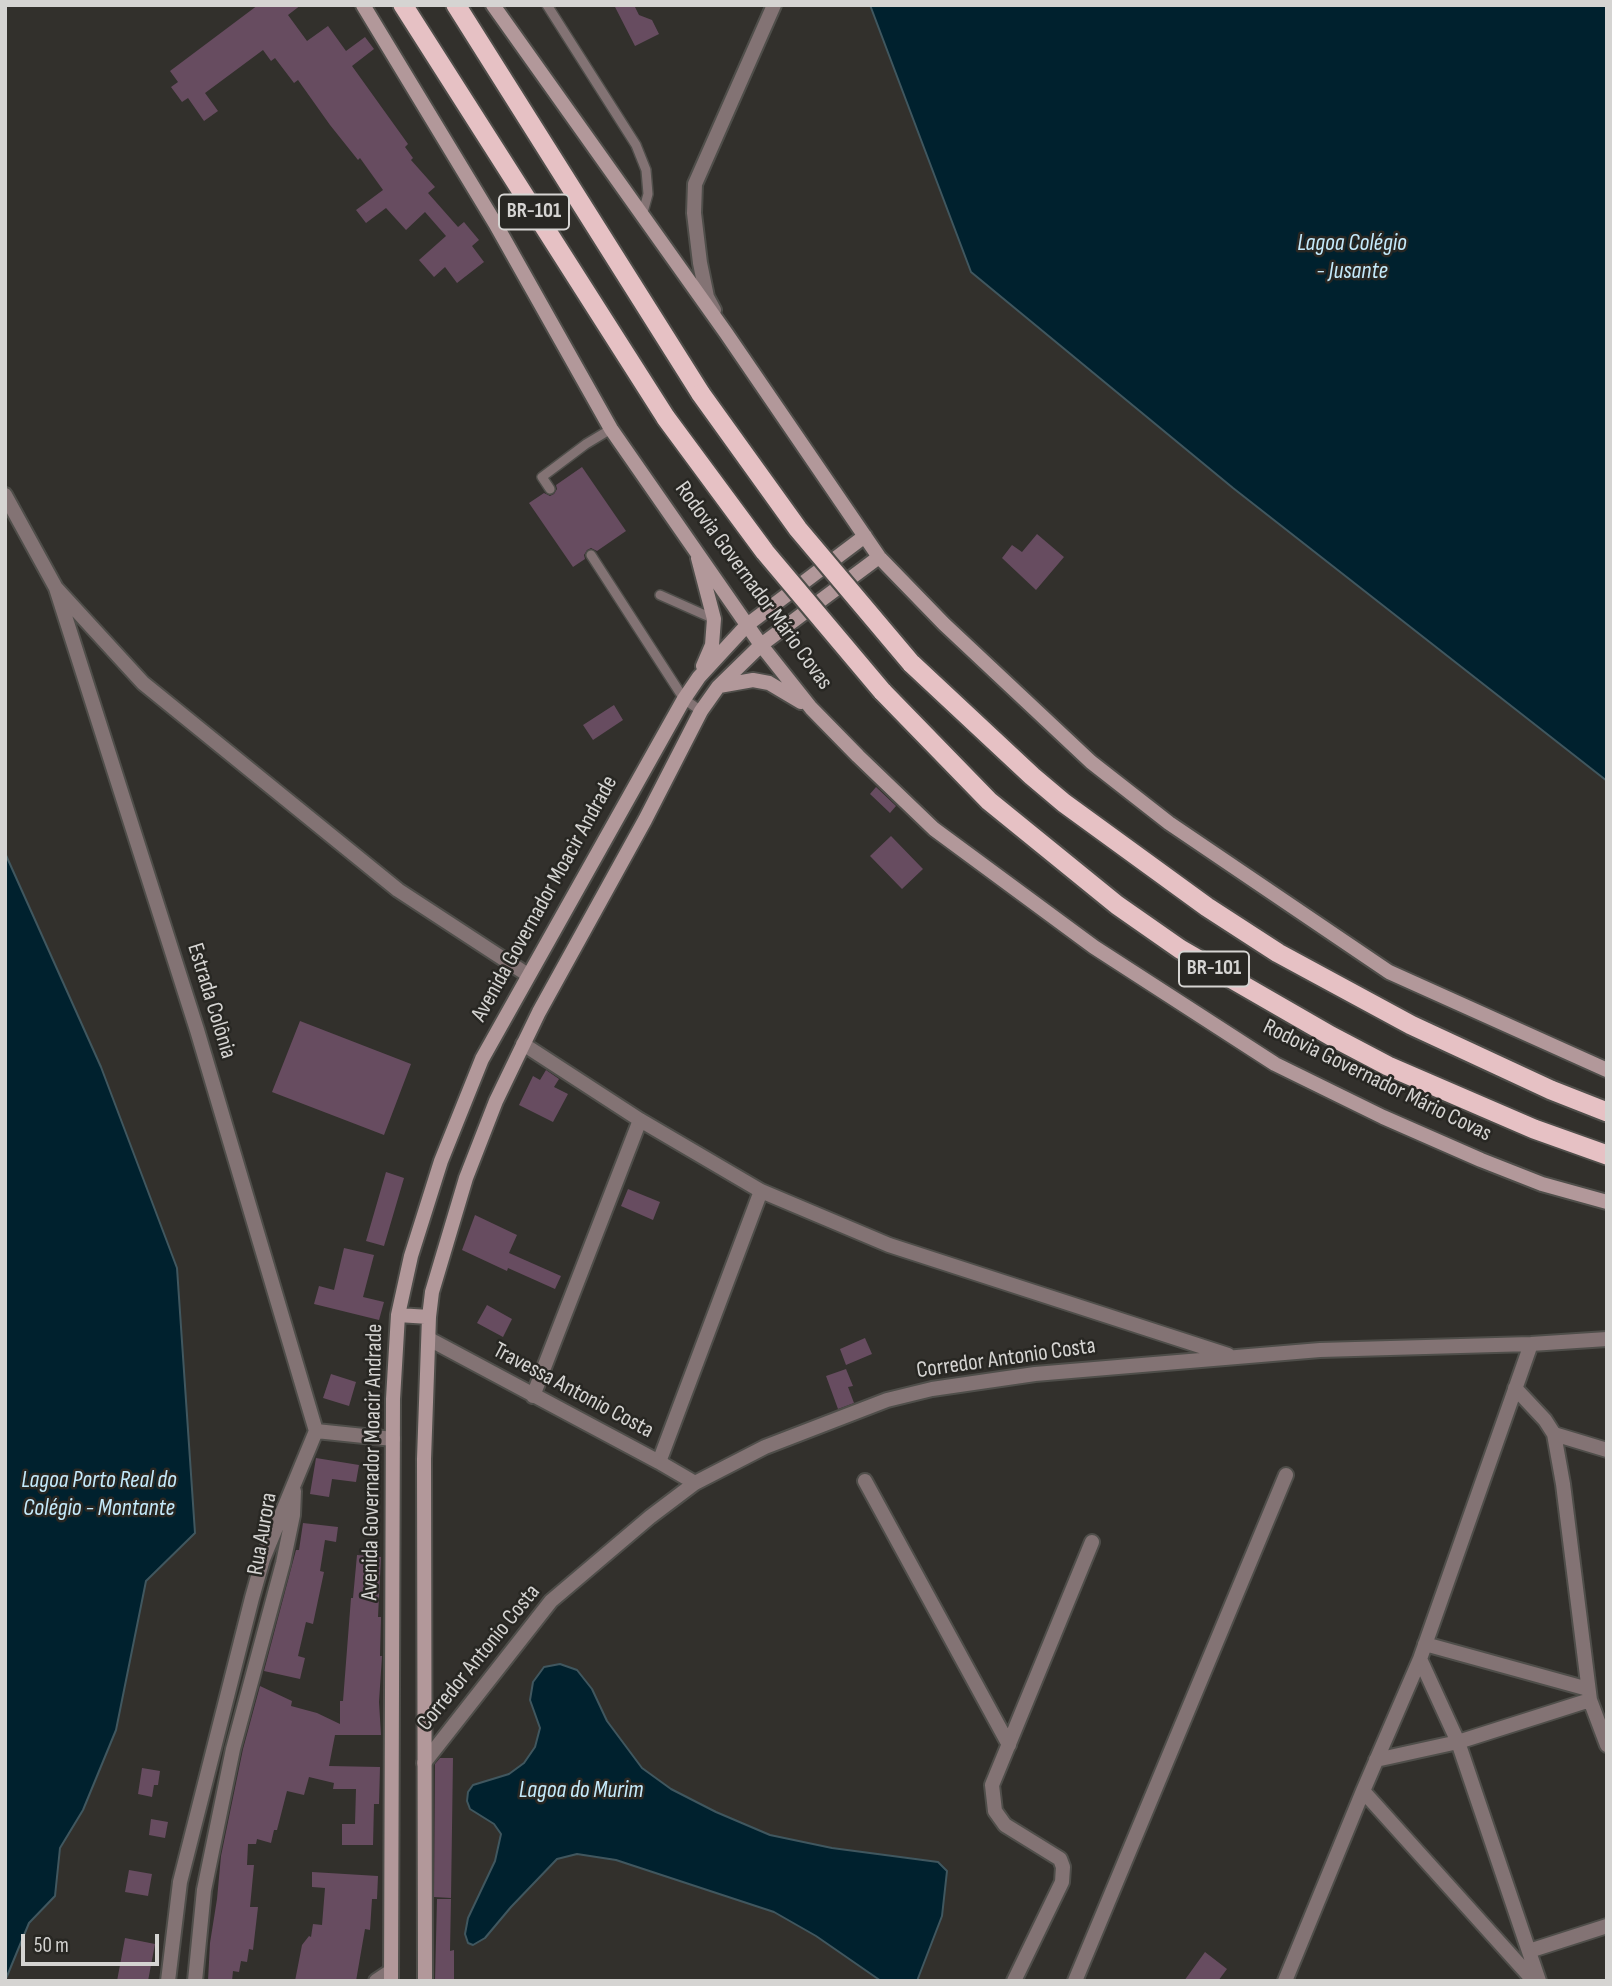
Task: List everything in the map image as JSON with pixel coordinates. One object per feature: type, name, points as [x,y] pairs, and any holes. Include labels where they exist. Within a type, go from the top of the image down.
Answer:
[{"type":"highway","name":"Rodovia Governador Mário Covas","points":[[403,5],[666,418],[765,552],[882,691],[989,801],[1107,897],[1180,949],[1319,1030],[1388,1066],[1534,1129],[1607,1156]]},
{"type":"highway","name":"BR-101","points":[[456,5],[701,394],[798,529],[911,663],[1064,803],[1207,907],[1278,953],[1432,1035],[1551,1090],[1607,1112]]},
{"type":"main road","name":"Rodovia Governador Mário Covas","points":[[363,5],[495,223],[611,429],[761,645],[811,708],[934,829],[1094,947],[1275,1064],[1382,1117],[1480,1160],[1542,1184],[1607,1202]]},
{"type":"main road","points":[[493,5],[726,333],[879,557],[944,624],[1091,762],[1169,823],[1390,972],[1607,1070]]},
{"type":"main road","name":"Avenida Governador Moacir Andrade","points":[[391,1976],[393,1399],[398,1315],[411,1256],[446,1149],[482,1059],[684,699],[699,677],[747,625],[865,536]]},
{"type":"main road","points":[[697,553],[714,619],[712,645],[699,677]]},
{"type":"main road","points":[[425,1981],[424,1459],[429,1317],[432,1292],[466,1178],[496,1101],[523,1044],[701,711],[718,687],[761,645],[879,557]]},
{"type":"main road","points":[[718,687],[752,680],[769,683],[811,708]]},
{"type":"main road","points":[[398,1315],[429,1317]]},
{"type":"street","points":[[726,333],[707,297],[702,275],[694,213],[695,184],[775,5]]},
{"type":"street","points":[[5,495],[56,588],[154,691],[398,890],[528,975]]},
{"type":"street","name":"Estrada Colônia","points":[[56,588],[197,1030],[316,1431]]},
{"type":"street","points":[[523,1044],[640,1120],[761,1191],[888,1245],[1236,1357]]},
{"type":"street","points":[[533,1396],[640,1120]]},
{"type":"street","points":[[659,1462],[761,1191]]},
{"type":"street","name":"Travessa Antonio Costa","points":[[429,1339],[695,1483]]},
{"type":"street","name":"Corredor Antonio Costa","points":[[424,1763],[551,1601],[650,1517],[695,1483],[765,1447],[887,1400],[932,1388],[1035,1374],[1320,1350],[1607,1339]]},
{"type":"street","points":[[1285,1981],[1420,1659],[1531,1344]]},
{"type":"street","points":[[1515,1388],[1545,1420],[1553,1434],[1563,1484],[1589,1695],[1607,1745]]},
{"type":"street","points":[[294,1479],[316,1431],[393,1439]]},
{"type":"street","points":[[1553,1434],[1607,1450]]},
{"type":"street","points":[[1075,1981],[1286,1475]]},
{"type":"street","name":"Rua Aurora","points":[[168,1981],[180,1882],[196,1814],[263,1559],[294,1479]]},
{"type":"street","name":"Rua Aurora","points":[[195,1981],[204,1890],[233,1749],[283,1563],[293,1515],[294,1479]]},
{"type":"street","points":[[865,1481],[1009,1745]]},
{"type":"street","points":[[1014,1981],[1062,1882],[1063,1867],[1060,1859],[1005,1825],[995,1811],[992,1785],[1092,1542]]},
{"type":"street","points":[[1425,1644],[1589,1695]]},
{"type":"street","points":[[1420,1659],[1458,1742],[1537,1981]]},
{"type":"street","points":[[1376,1760],[1458,1742],[1589,1695]]},
{"type":"street","points":[[1363,1791],[1537,1981]]},
{"type":"street","points":[[1529,1951],[1607,1926]]},
{"type":"street","points":[[376,1981],[391,1976]]},
{"type":"lane","points":[[547,5],[636,145],[646,170],[648,194],[642,216]]},
{"type":"lane","points":[[550,489],[542,477],[611,429]]},
{"type":"lane","points":[[591,555],[684,699],[701,711]]},
{"type":"lane","points":[[660,594],[714,619]]},
{"type":"water","name":"Lagoa Colégio - Jusante","points":[[870,5],[1607,5],[1607,781],[1233,488],[971,272]]},
{"type":"water","name":"Lagoa Porto Real do Colégio - Montante","points":[[5,853],[101,1067],[177,1268],[195,1533],[146,1581],[116,1730],[83,1810],[60,1848],[55,1896],[29,1923],[5,1981]]},
{"type":"water","name":"Lagoa do Murim","points":[[560,1664],[577,1670],[592,1689],[607,1721],[642,1768],[671,1789],[770,1835],[832,1848],[938,1862],[947,1871],[942,1916],[917,1981],[881,1981],[816,1936],[774,1912],[616,1860],[577,1854],[557,1859],[485,1938],[473,1945],[468,1943],[465,1934],[468,1918],[495,1861],[501,1834],[494,1824],[470,1809],[468,1792],[473,1785],[509,1774],[524,1763],[535,1747],[540,1728],[530,1700],[533,1682],[544,1667]]},
{"type":"building","points":[[258,5],[301,5],[288,15],[307,41],[328,26],[346,51],[365,37],[374,49],[352,66],[408,144],[405,147],[413,158],[411,160],[435,187],[428,193],[458,227],[464,222],[479,240],[472,246],[484,262],[457,283],[445,267],[434,277],[419,260],[446,236],[425,212],[406,230],[386,208],[366,223],[356,210],[383,190],[360,158],[358,160],[330,125],[298,80],[294,83],[275,58],[271,61],[263,50],[205,93],[218,111],[204,121],[188,98],[182,102],[171,87],[178,82],[170,71]]},
{"type":"building","points":[[614,5],[634,5],[639,15],[652,20],[659,34],[635,46]]},
{"type":"building","points":[[582,467],[626,531],[597,551],[591,548],[587,550],[585,559],[573,567],[529,503],[544,493],[550,496],[554,494],[556,485]]},
{"type":"building","points":[[1037,534],[1064,557],[1036,590],[1002,558],[1012,545],[1022,552]]},
{"type":"building","points":[[614,705],[623,720],[593,740],[583,725]]},
{"type":"building","points":[[876,787],[896,806],[890,813],[870,794]]},
{"type":"building","points":[[891,836],[923,869],[902,889],[870,856]]},
{"type":"building","points":[[300,1021],[411,1064],[384,1135],[272,1092]]},
{"type":"building","points":[[546,1070],[559,1079],[554,1087],[568,1094],[553,1122],[519,1105],[533,1076],[540,1080]]},
{"type":"building","points":[[386,1172],[404,1178],[384,1246],[366,1241]]},
{"type":"building","points":[[628,1189],[660,1202],[653,1220],[621,1206]]},
{"type":"building","points":[[475,1215],[517,1235],[509,1253],[561,1276],[555,1289],[462,1250]]},
{"type":"building","points":[[344,1248],[374,1255],[363,1297],[384,1302],[379,1320],[314,1304],[319,1286],[334,1290]]},
{"type":"building","points":[[487,1305],[512,1319],[503,1337],[477,1323]]},
{"type":"building","points":[[865,1338],[872,1354],[846,1365],[840,1349]]},
{"type":"building","points":[[846,1369],[853,1386],[848,1387],[854,1403],[838,1409],[826,1376]]},
{"type":"building","points":[[331,1374],[356,1382],[349,1406],[323,1398]]},
{"type":"building","points":[[316,1458],[359,1465],[356,1482],[332,1479],[329,1497],[310,1494]]},
{"type":"building","points":[[303,1523],[338,1527],[336,1542],[325,1540],[320,1571],[324,1572],[313,1624],[306,1622],[298,1656],[305,1658],[300,1679],[264,1671],[296,1550],[299,1550]]},
{"type":"building","points":[[357,1555],[381,1557],[378,1617],[381,1617],[382,1656],[379,1702],[381,1735],[335,1735],[329,1766],[380,1767],[379,1804],[374,1804],[373,1845],[342,1845],[342,1824],[355,1824],[356,1789],[333,1789],[334,1783],[309,1777],[304,1795],[287,1791],[271,1843],[257,1839],[256,1844],[248,1844],[247,1865],[254,1865],[250,1907],[258,1907],[253,1950],[249,1949],[247,1962],[241,1961],[239,1972],[233,1971],[232,1981],[208,1981],[221,1856],[243,1749],[260,1686],[292,1701],[291,1706],[317,1713],[340,1724],[340,1701],[343,1701]]},
{"type":"building","points":[[440,1758],[453,1758],[451,1898],[434,1897],[435,1764]]},
{"type":"building","points":[[142,1768],[160,1771],[158,1785],[154,1785],[152,1797],[138,1794]]},
{"type":"building","points":[[151,1819],[168,1822],[165,1838],[149,1835]]},
{"type":"building","points":[[129,1870],[152,1874],[148,1896],[125,1892]]},
{"type":"building","points":[[312,1872],[378,1876],[377,1899],[372,1899],[370,1930],[365,1929],[356,1981],[295,1981],[302,1945],[311,1937],[313,1924],[322,1925],[325,1888],[312,1887]]},
{"type":"building","points":[[437,1899],[451,1899],[450,1951],[454,1950],[454,1981],[435,1981]]},
{"type":"building","points":[[125,1938],[155,1944],[148,1981],[117,1981]]},
{"type":"building","points":[[1205,1952],[1227,1969],[1218,1981],[1184,1981]]}]
